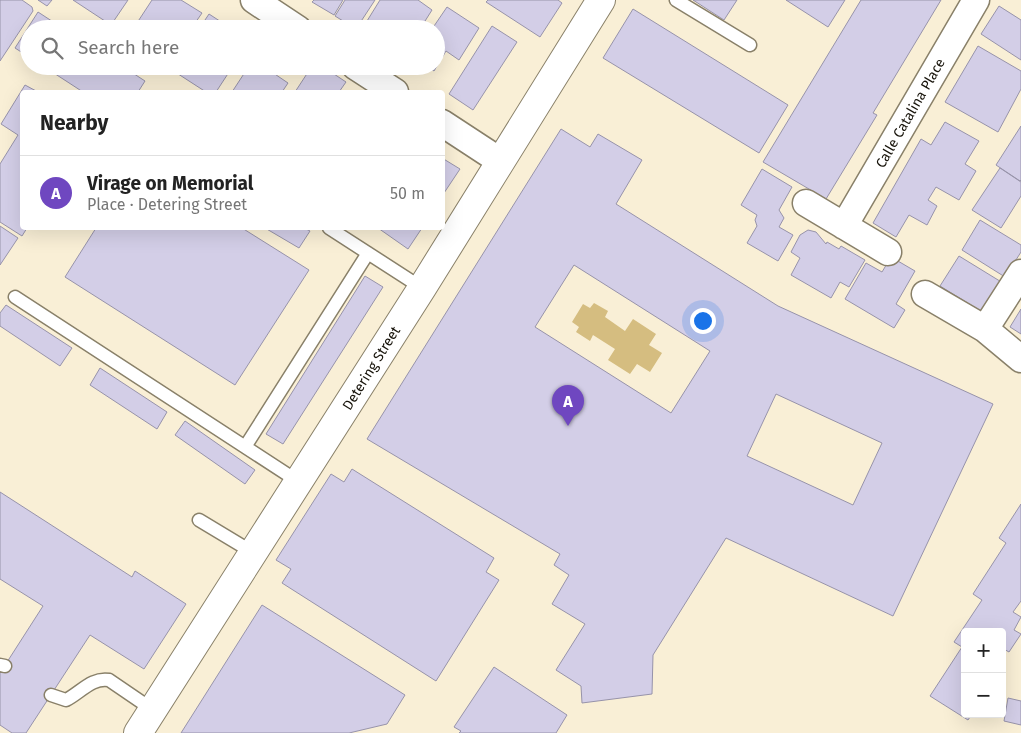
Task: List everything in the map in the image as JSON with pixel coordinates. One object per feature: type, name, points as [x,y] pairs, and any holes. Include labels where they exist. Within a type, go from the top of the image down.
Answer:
[{"type":"street","points":[[254,0],[284,20]]},
{"type":"street","name":"Detering Street","points":[[138,733],[422,288],[600,0]]},
{"type":"street","name":"Calle Catalina Place","points":[[844,226],[976,0]]},
{"type":"street","points":[[369,75],[392,90]]},
{"type":"street","points":[[445,125],[500,161]]},
{"type":"street","points":[[806,203],[888,252]]},
{"type":"street","points":[[985,330],[1021,273]]},
{"type":"street","points":[[926,294],[985,330],[1021,359]]},
{"type":"lane","points":[[676,0],[750,45]]},
{"type":"lane","points":[[332,230],[422,288]]},
{"type":"lane","points":[[245,447],[368,253]]},
{"type":"lane","points":[[15,297],[299,482]]},
{"type":"lane","points":[[199,520],[254,553]]},
{"type":"lane","points":[[51,695],[66,700],[93,682],[103,679],[109,680],[153,710]]},
{"type":"shaded area","points":[[594,303],[608,311],[605,317],[625,331],[633,319],[656,334],[649,345],[662,353],[650,372],[637,364],[630,374],[608,360],[615,349],[593,335],[590,341],[576,332],[579,327],[572,322],[583,304],[590,308]]},
{"type":"building","points":[[0,0],[22,0],[32,7],[33,11],[27,20],[20,20],[20,31],[0,61]]},
{"type":"building","points":[[38,0],[52,0],[47,6]]},
{"type":"building","points":[[73,0],[128,0],[114,20],[103,20]]},
{"type":"building","points":[[152,0],[181,0],[202,13],[197,20],[139,20]]},
{"type":"building","points":[[314,0],[343,0],[334,15],[312,2]]},
{"type":"building","points":[[345,0],[375,0],[362,20],[341,20],[335,16]]},
{"type":"building","points":[[380,0],[418,0],[432,10],[426,20],[368,20]]},
{"type":"building","points":[[488,0],[558,0],[562,3],[540,37],[486,2]]},
{"type":"building","points":[[693,0],[737,0],[724,20]]},
{"type":"building","points":[[786,0],[845,0],[828,27]]},
{"type":"building","points":[[861,0],[941,0],[873,113],[877,115],[826,199],[763,162]]},
{"type":"building","points":[[999,6],[1021,20],[1021,60],[981,34]]},
{"type":"building","points":[[447,7],[479,28],[459,60],[446,51],[445,53],[445,20],[438,20]]},
{"type":"building","points":[[633,9],[788,105],[759,153],[603,58]]},
{"type":"building","points":[[38,12],[50,20],[33,20]]},
{"type":"building","points":[[209,14],[218,20],[205,20]]},
{"type":"building","points":[[492,26],[517,42],[473,110],[449,94]]},
{"type":"building","points":[[20,40],[20,51],[15,48]]},
{"type":"building","points":[[978,46],[1021,71],[1021,89],[998,132],[945,102]]},
{"type":"building","points":[[57,75],[136,75],[145,81],[139,90],[80,90]]},
{"type":"building","points":[[180,75],[227,75],[217,90],[203,90]]},
{"type":"building","points":[[243,75],[276,75],[288,83],[283,90],[233,90]]},
{"type":"building","points":[[306,75],[336,75],[346,82],[340,90],[296,90]]},
{"type":"building","points":[[25,85],[34,90],[22,90]]},
{"type":"building","points":[[20,93],[20,230],[26,230],[22,236],[0,222],[0,164],[18,135],[1,124]]},
{"type":"building","points":[[945,122],[979,141],[965,164],[976,171],[959,200],[936,187],[928,200],[937,206],[927,225],[909,215],[896,237],[873,223],[921,139],[931,145]]},
{"type":"building","points":[[1021,126],[1021,180],[1020,181],[996,165]]},
{"type":"building","points":[[561,129],[590,147],[598,134],[642,160],[616,204],[778,306],[993,404],[893,616],[726,538],[653,655],[652,694],[582,703],[581,686],[556,670],[585,624],[552,604],[569,575],[554,565],[560,554],[367,439]],"holes":[[[574,265],[710,351],[671,413],[535,327]],[[776,394],[882,443],[853,505],[747,456]]]},
{"type":"building","points":[[445,160],[460,169],[445,192]]},
{"type":"building","points":[[1000,168],[1021,182],[1021,196],[1001,228],[972,210]]},
{"type":"building","points":[[762,169],[792,187],[779,210],[784,218],[779,227],[793,235],[778,261],[747,243],[757,226],[755,220],[757,215],[741,205]]},
{"type":"building","points":[[980,220],[1021,245],[1021,252],[1005,277],[962,250]]},
{"type":"building","points":[[0,226],[18,238],[0,265]]},
{"type":"building","points":[[95,230],[245,230],[309,270],[235,385],[65,277]]},
{"type":"building","points":[[268,230],[310,231],[299,248]]},
{"type":"building","points":[[381,230],[421,230],[408,249]]},
{"type":"building","points":[[808,230],[816,232],[826,244],[827,242],[839,249],[841,246],[865,260],[849,287],[840,282],[831,298],[791,275],[800,258],[791,252],[800,235]]},
{"type":"building","points":[[959,256],[1003,283],[984,313],[940,286]]},
{"type":"building","points":[[891,257],[915,271],[896,304],[905,310],[894,328],[845,299],[866,263],[882,272]]},
{"type":"building","points":[[365,276],[383,287],[283,444],[266,434]]},
{"type":"building","points":[[6,305],[72,348],[60,366],[0,326],[0,313]]},
{"type":"building","points":[[1021,309],[1021,334],[1010,327]]},
{"type":"building","points":[[100,368],[167,412],[157,429],[90,385]]},
{"type":"building","points":[[185,421],[255,470],[245,484],[175,435]]},
{"type":"building","points":[[352,469],[494,558],[486,572],[499,580],[436,681],[282,583],[291,569],[276,560],[331,474],[344,482]]},
{"type":"building","points":[[0,492],[132,577],[135,571],[186,604],[144,669],[90,635],[26,733],[12,733],[0,725],[0,673],[43,606],[0,579]]},
{"type":"building","points":[[1021,504],[1021,601],[1013,612],[1021,617],[1014,630],[1021,634],[1009,652],[1006,650],[1006,628],[963,628],[982,600],[973,594],[1006,543],[999,538]]},
{"type":"building","points":[[262,605],[405,695],[387,724],[349,733],[181,733]]},
{"type":"building","points":[[961,632],[961,646],[954,642]]},
{"type":"building","points":[[961,649],[961,716],[930,696]]},
{"type":"building","points":[[494,667],[567,715],[556,733],[459,733],[461,731],[454,727]]},
{"type":"building","points":[[1008,698],[1021,701],[1021,725],[1004,721]]},
{"type":"place","name":"Virage on Memorial","points":[[568,426]]}]
